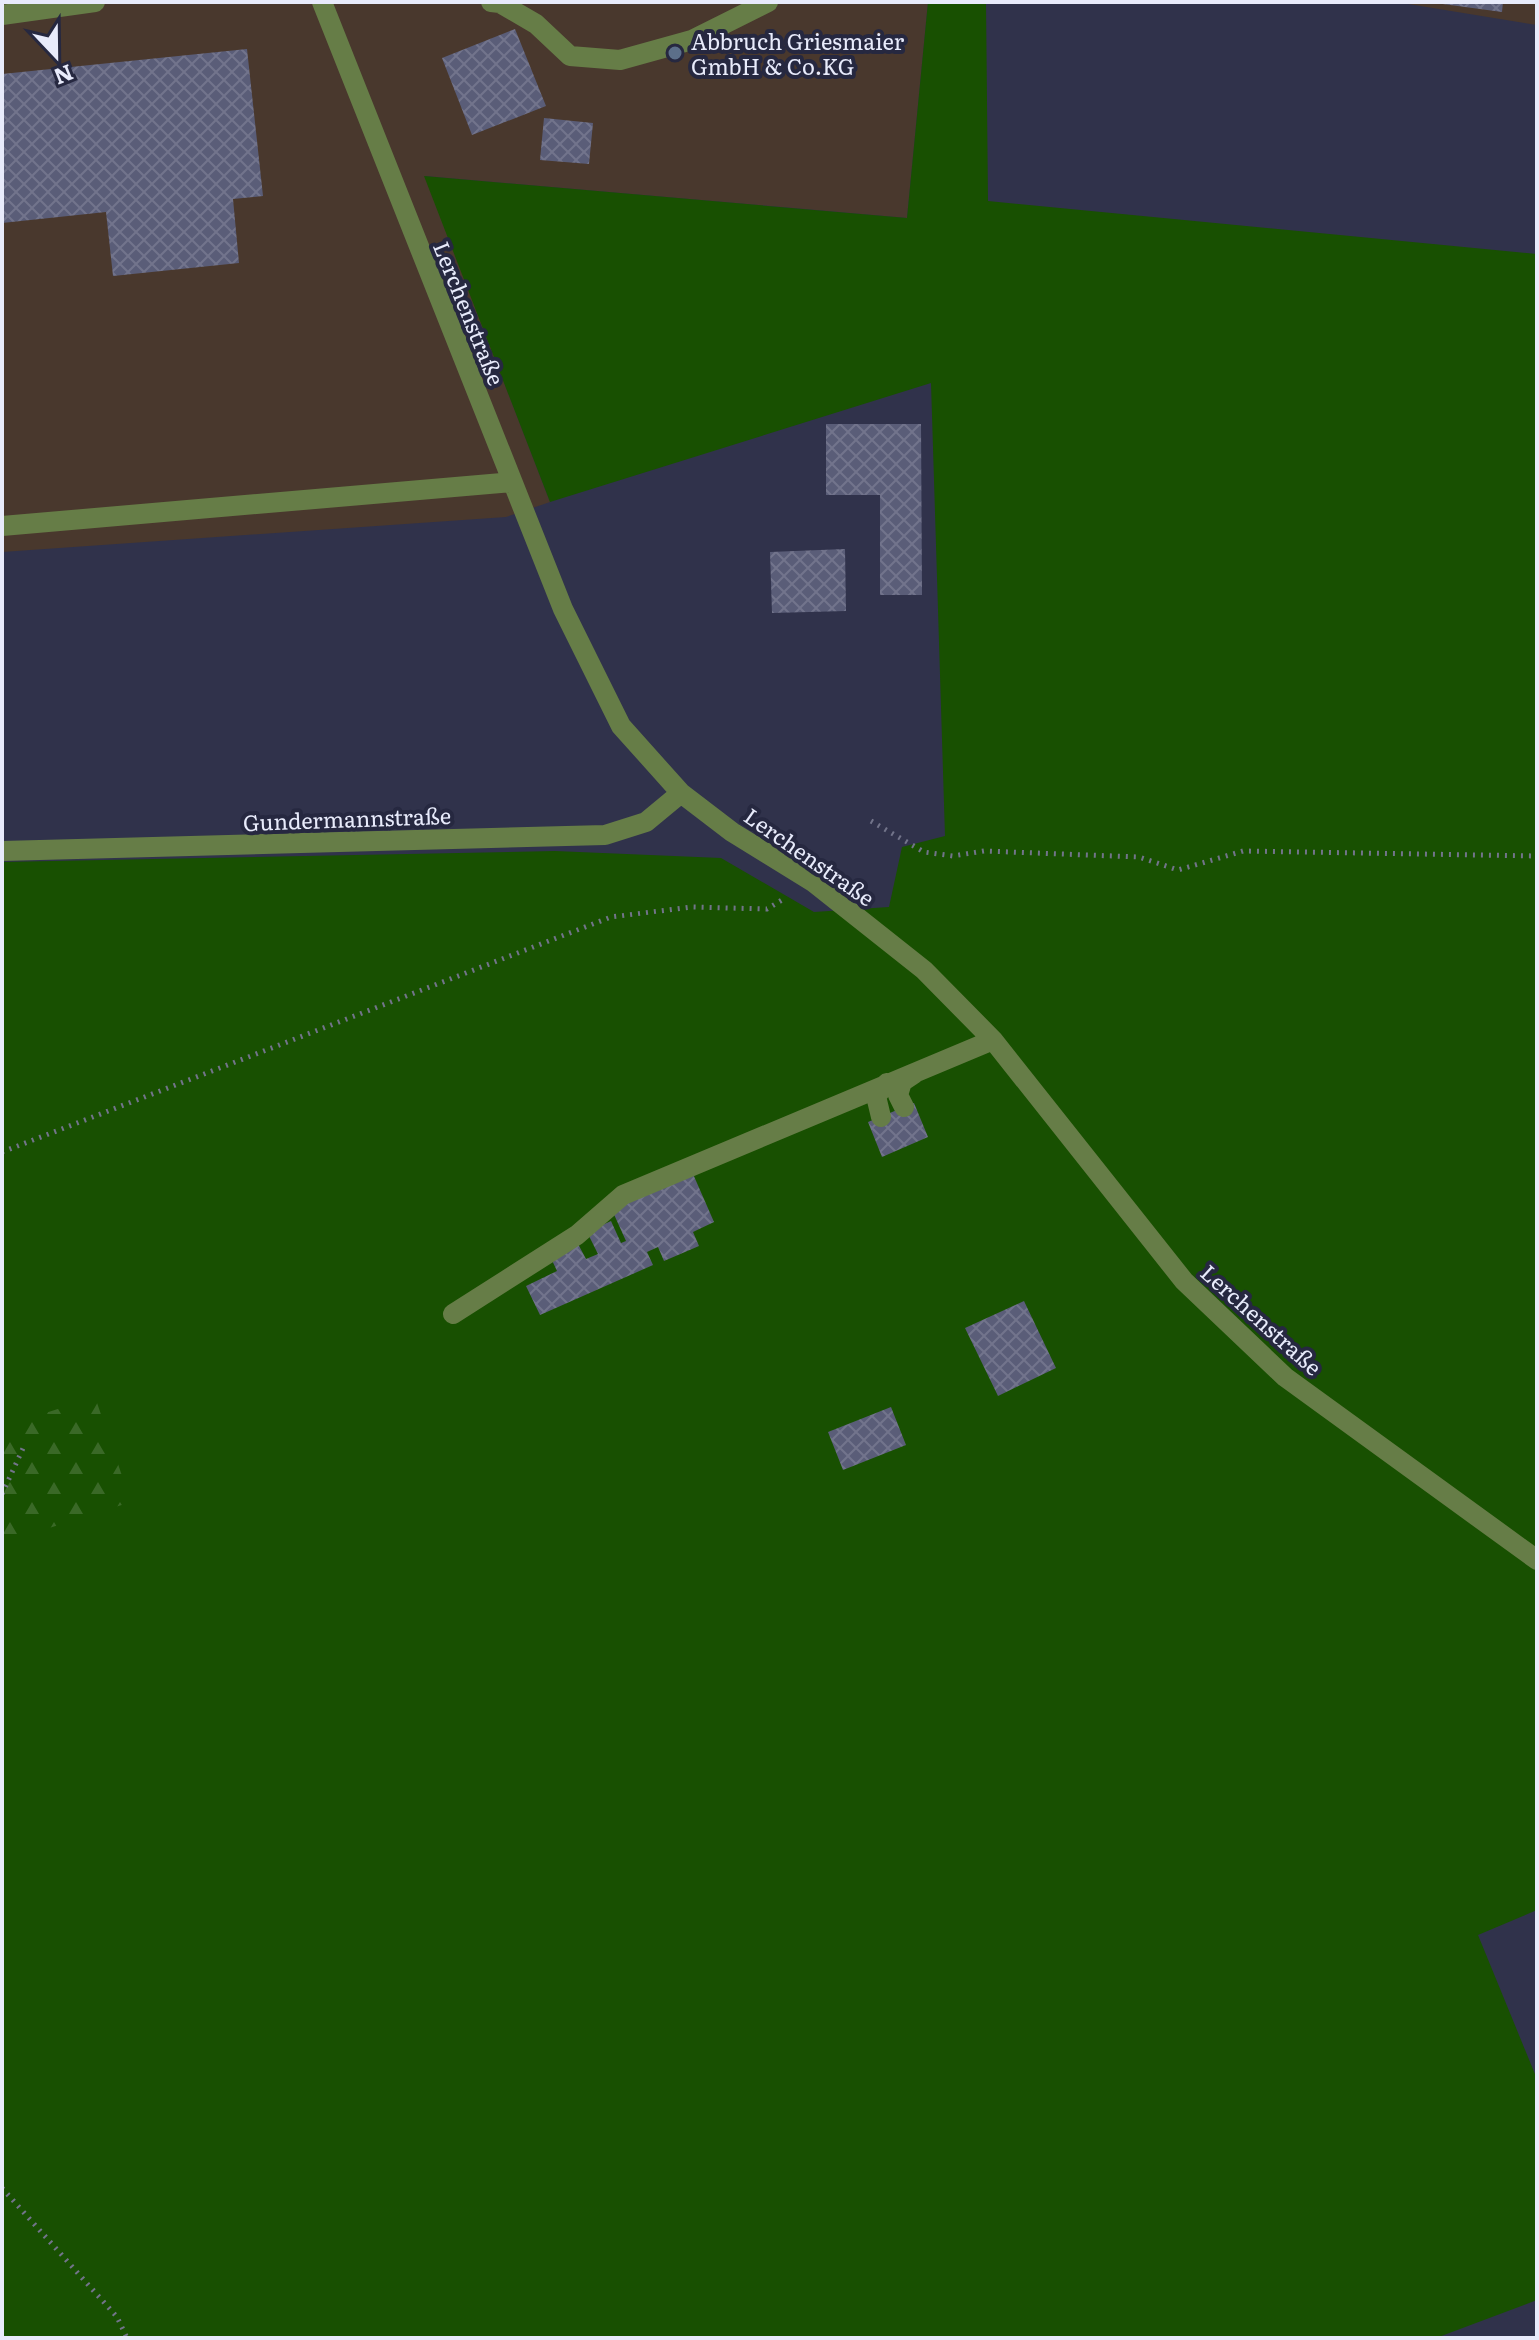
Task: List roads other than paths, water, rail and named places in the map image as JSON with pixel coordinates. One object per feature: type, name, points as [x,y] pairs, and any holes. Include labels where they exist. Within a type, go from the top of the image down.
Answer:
[{"type":"street","points":[[2,15],[95,2]]},
{"type":"street","name":"Lerchenstraße","points":[[322,2],[563,609],[621,726],[681,793],[732,832],[813,882],[924,970],[993,1040],[1195,1291],[1285,1377],[1537,1560]]},
{"type":"street","points":[[491,2],[500,3],[536,24],[570,56],[620,60],[692,40],[768,2]]},
{"type":"street","points":[[2,526],[512,482]]},
{"type":"street","name":"Gundermannstraße","points":[[2,851],[605,835],[646,822],[681,793]]},
{"type":"street","points":[[453,1314],[577,1235],[623,1195],[993,1040]]},
{"type":"street","points":[[904,1107],[898,1095],[902,1082],[920,1070]]},
{"type":"street","points":[[881,1117],[876,1096],[887,1083]]},
{"type":"place","name":"Abbruch Griesmaier GmbH & Co.KG","points":[[675,53]]}]
